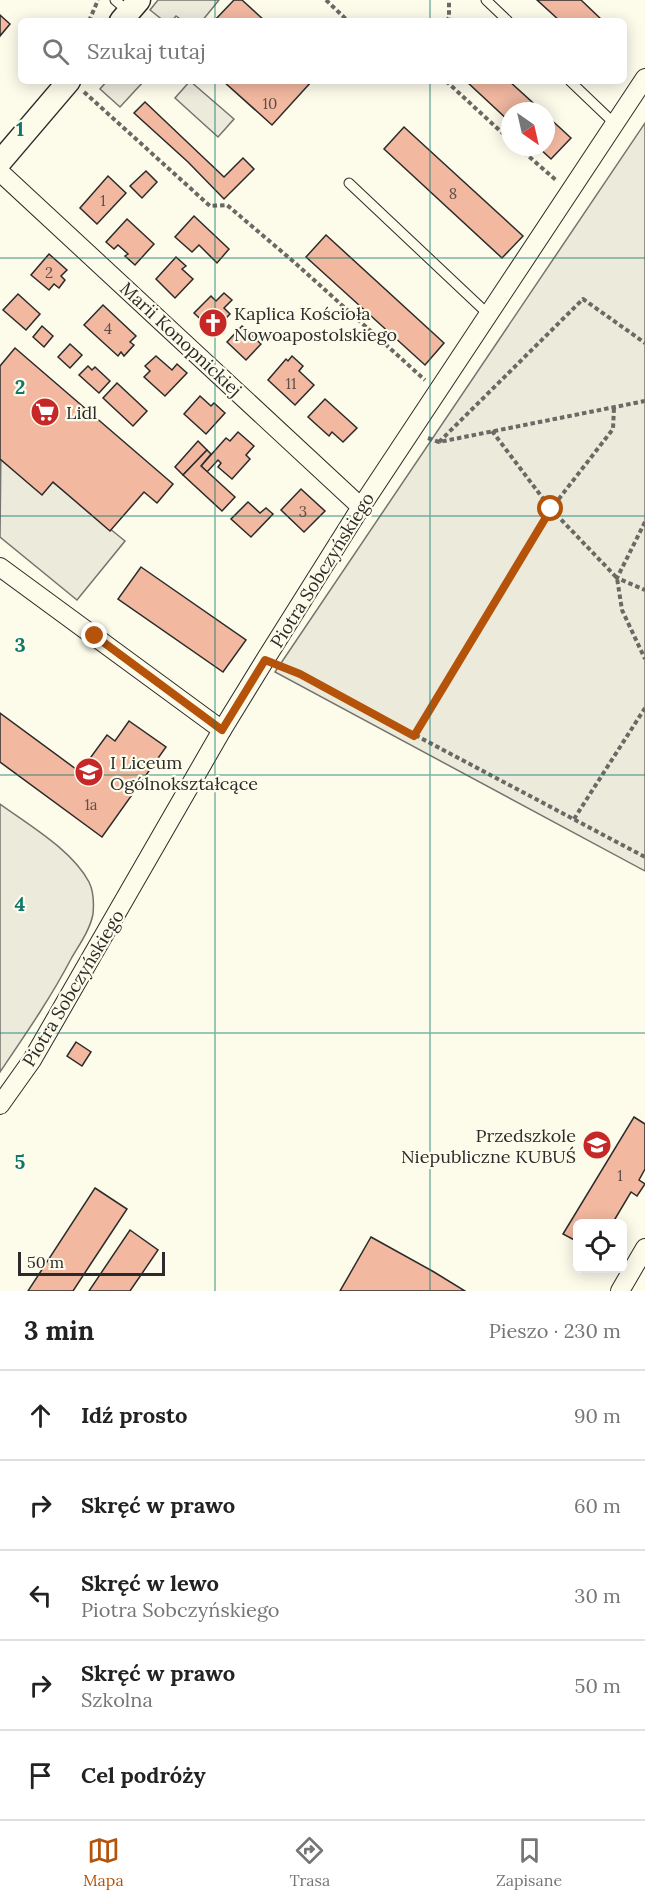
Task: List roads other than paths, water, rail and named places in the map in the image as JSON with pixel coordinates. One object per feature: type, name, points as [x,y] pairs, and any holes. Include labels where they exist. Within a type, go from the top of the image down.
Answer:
[{"type":"street","name":"Piotra Sobczyńskiego","points":[[0,1105],[32,1060],[222,730],[361,507],[645,78]]},
{"type":"street","points":[[0,162],[76,85]]},
{"type":"street","name":"Marii Konopnickiej","points":[[0,172],[361,507]]},
{"type":"street","points":[[0,567],[222,730]]},
{"type":"street","points":[[620,1291],[645,1248]]},
{"type":"lane","points":[[486,0],[505,18]]},
{"type":"lane","points":[[573,84],[615,124]]},
{"type":"lane","points":[[349,183],[489,315]]},
{"type":"place","name":"Kaplica Kościoła Nowoapostolskiego","points":[[213,323]]},
{"type":"place","name":"Lidl","points":[[45,412]]},
{"type":"place","name":"I Liceum Ogólnokształcące","points":[[89,772]]},
{"type":"place","name":"Przedszkole Niepubliczne KUBUŚ","points":[[597,1145]]}]
